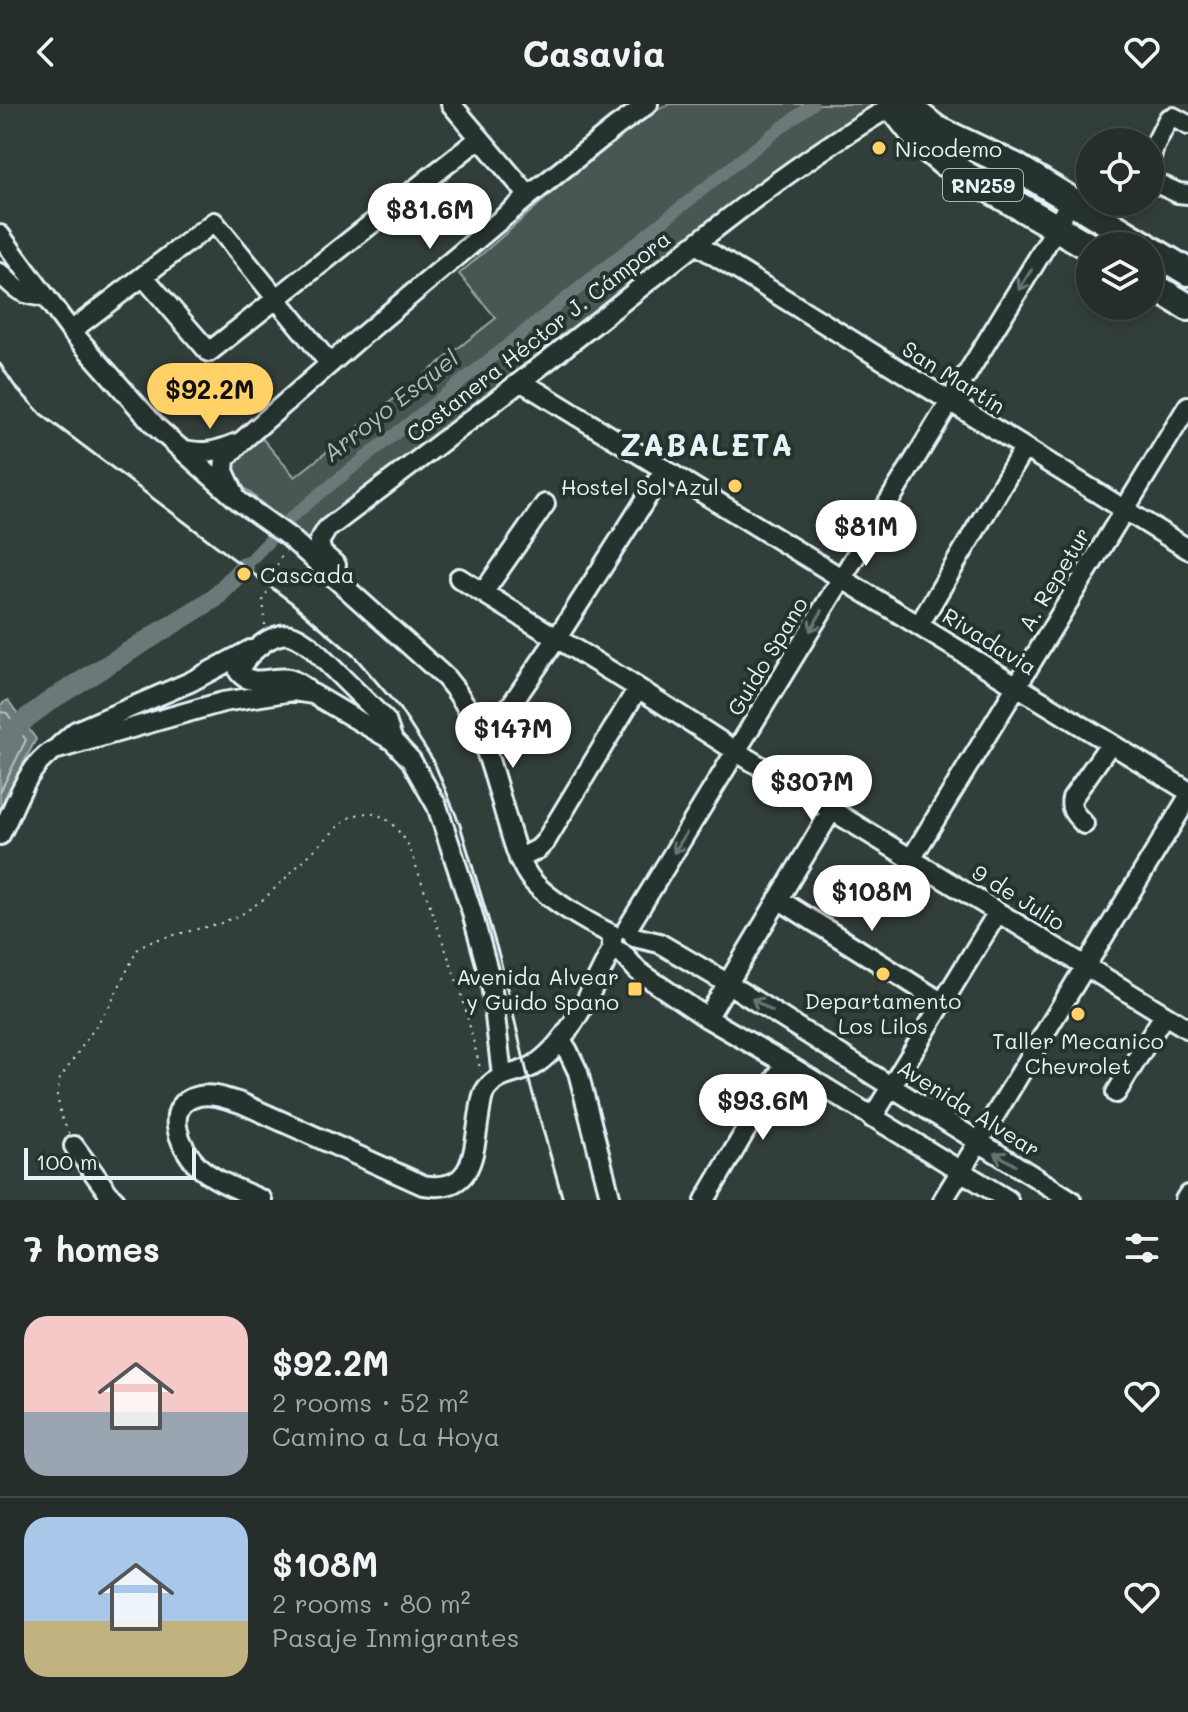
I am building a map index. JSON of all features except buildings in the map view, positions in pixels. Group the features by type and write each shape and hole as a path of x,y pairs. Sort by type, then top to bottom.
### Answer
{"highway":[{"name":"RN259","path":"909,108 936,129 1076,196"},
{"name":"RN259","path":"909,108 922,144 943,162 1076,239"},
{"name":"RN259","path":"1106,216 1127,232"},
{"name":"RN259","path":"1164,257 1188,272"},
{"path":"1164,292 1188,307"}],"street":[{"path":"451,104 529,196"},
{"path":"246,507 224,471 225,459 243,440 529,196 648,104"},
{"name":"Costanera Héctor J. Cámpora","path":"392,630 394,621 391,615 322,553 319,542 327,529 522,382 761,193 869,120 909,108"},
{"path":"1164,128 1168,119 1173,117 1188,125"},
{"path":"143,276 209,352 480,138"},
{"path":"1164,185 1178,193 1188,194"},
{"name":"Guido Spano","path":"502,1076 532,1067 562,1042 1057,227 1076,204"},
{"path":"71,331 214,222 330,364"},
{"name":"Avenida Alvear","path":"0,235 71,331 178,448 246,507 292,540 459,692 483,742 519,859 528,876 548,895 619,945 638,971 707,1018 1008,1200"},
{"name":"San Martín","path":"696,244 1188,549"},
{"path":"0,273 18,290 31,296 44,296"},
{"name":"Rivadavia","path":"522,382 1188,791"},
{"name":"A. Repetur","path":"911,859 1188,406"},
{"path":"178,448 207,453 243,440"},
{"path":"919,625 1024,448"},
{"path":"483,742 557,638 665,469"},
{"path":"483,593 545,504"},
{"name":"9 de Julio","path":"459,578 1188,1029"},
{"path":"0,835 31,772 42,758 76,731 190,682 283,634 298,637 310,646 386,721 393,741"},
{"path":"262,1200 218,1180 197,1165 176,1131 180,1106 199,1096 214,1095 241,1103 423,1185 439,1187 453,1183 467,1171 473,1155 481,1101 486,1089 502,1076 491,982 437,806 411,760 393,741 298,682 288,679 251,681 244,678 239,672 241,663 267,641"},
{"path":"519,859 545,842 638,688"},
{"path":"54,750 223,702 293,691 313,694"},
{"path":"1084,824 1072,811 1072,798 1110,744"},
{"path":"943,1200 1188,798"},
{"path":"707,1018 832,810"},
{"path":"778,899 943,1003"},
{"path":"872,1118 998,912"},
{"name":"Avenida Alvear","path":"619,945 659,943 1071,1200"},
{"path":"1116,1093 1164,1015"},
{"path":"562,1042 578,1072 611,1200"},
{"path":"705,1200 785,1063"},
{"path":"74,1146 115,1200"},
{"path":"1185,1200 1188,1195"}],"path":[{"path":"267,641 263,597 278,576 279,559 292,540"},
{"path":"74,1146 61,1116 57,1095 60,1079 110,1005 137,950 147,942 221,923 244,913 265,898 345,820 357,813 384,817 396,826 409,846 463,999 486,1089"}],"shaded area":[{"path":"670,104 879,104 855,117 708,227 315,549 241,485 233,473 233,460 261,437 295,477 496,318 459,274 630,125"},
{"path":"942,142 1058,201 1050,214 940,147"}],"water":[{"path":"8,700 36,739 0,808 0,705"}],"waterway":[{"name":"Arroyo Esquel","path":"244,567 317,496 813,104"},
{"name":"Arroyo Esquel","path":"0,743 51,700 215,598 244,567"}],"railway":[{"path":"0,364 14,385 41,414 292,603 355,657 399,708 433,760 460,825 500,959 528,1077 563,1200"}],"place":[{"name":"Nicodemo","path":"879,148"},
{"name":"Hostel Sol Azul","path":"735,486"},
{"name":"Cascada","path":"244,574"},
{"name":"Departamento Los Lilos","path":"883,974"},
{"name":"Avenida Alvear y Guido Spano","path":"635,989"},
{"name":"Taller Mecanico Chevrolet","path":"1078,1014"}],"district":[{"name":"ZABALETA","path":"707,444"}]}
